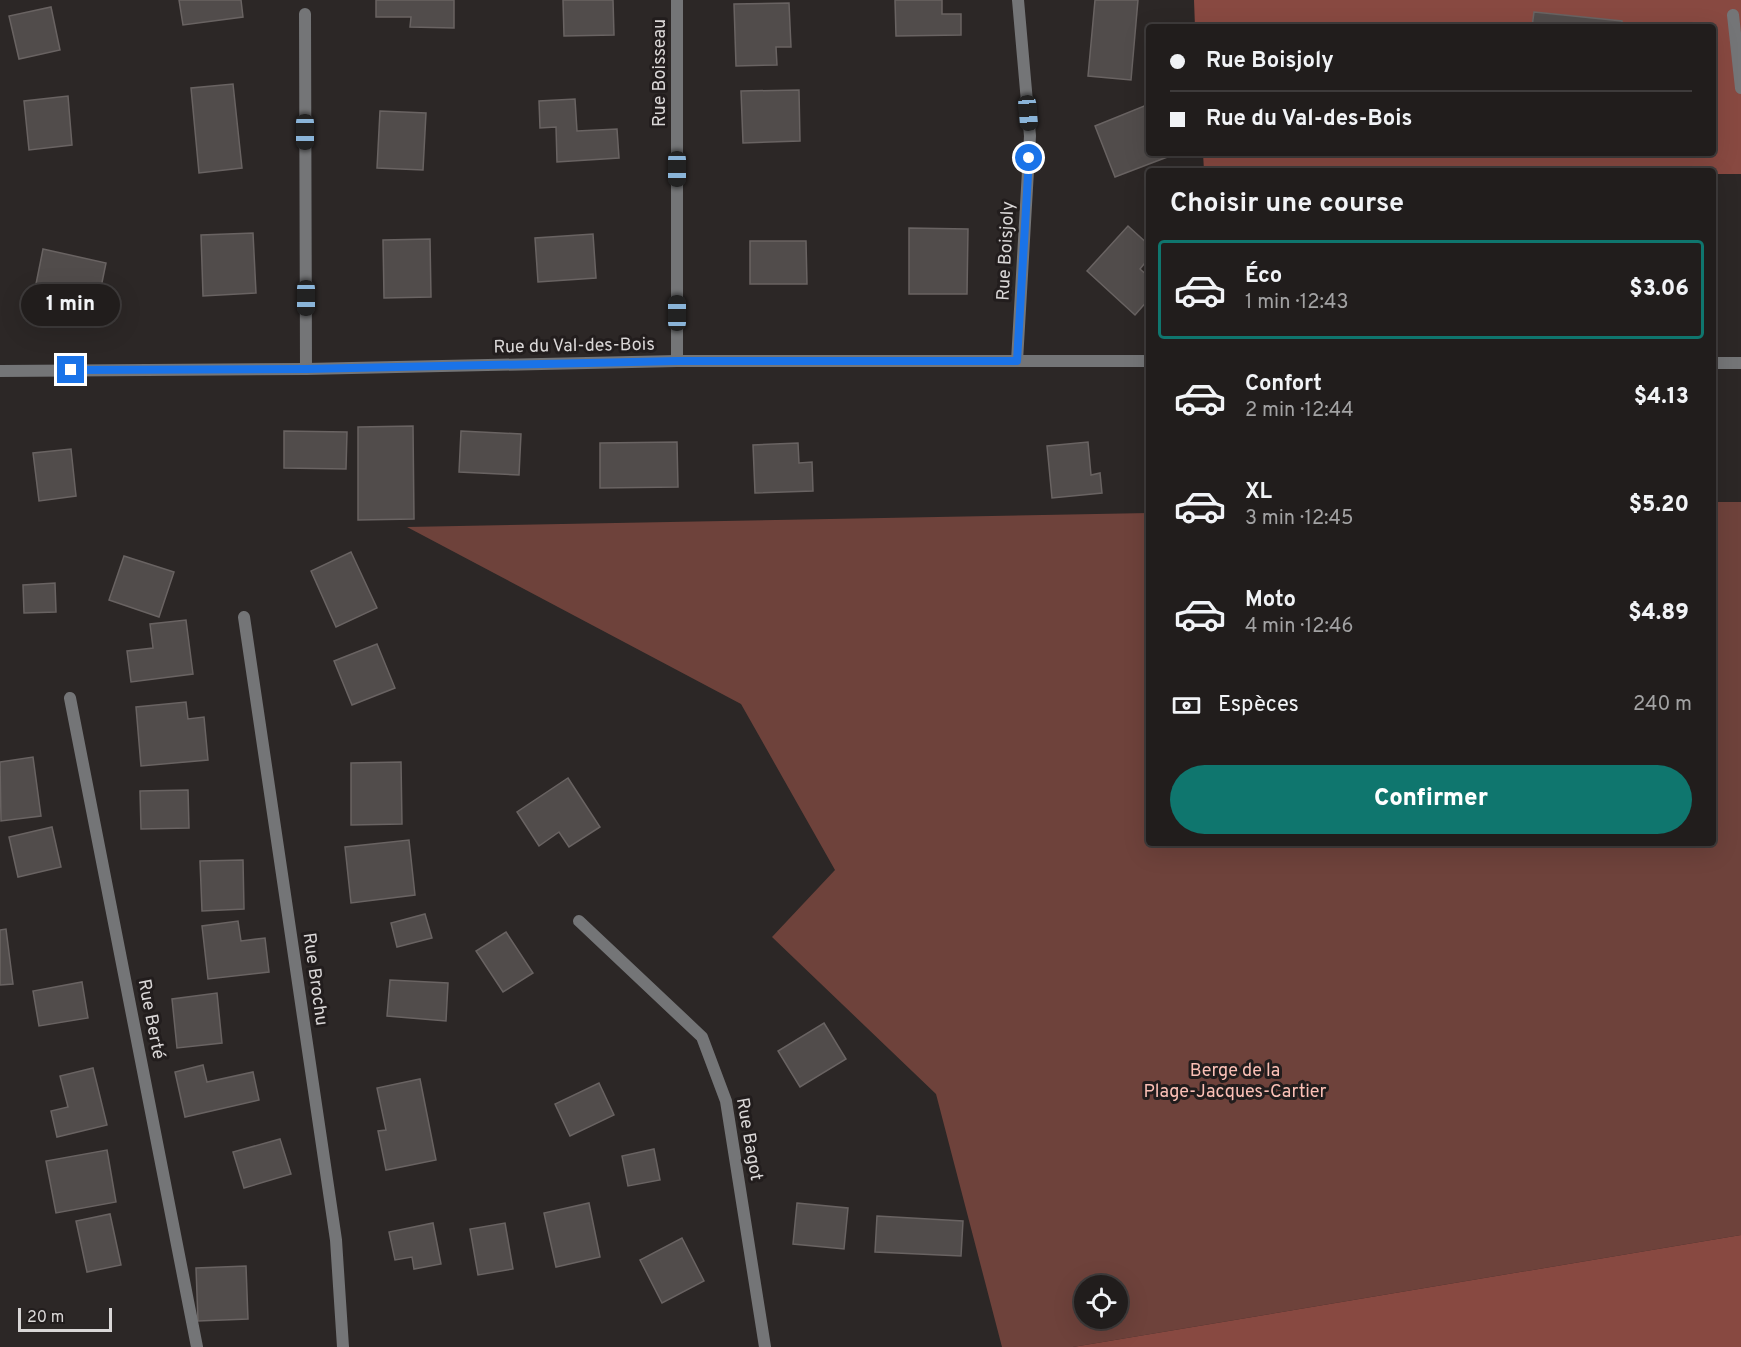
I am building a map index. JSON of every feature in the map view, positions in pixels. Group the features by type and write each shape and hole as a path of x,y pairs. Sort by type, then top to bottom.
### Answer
{"street":[{"name":"Rue Boisjoly","path":"1017,361 1030,136 1018,0"},
{"name":"Rue Boisseau","path":"677,1 677,361"},
{"path":"305,14 306,369"},
{"path":"1733,15 1741,88"},
{"name":"Rue du Val-des-Bois","path":"0,371 306,369 677,361 1146,362"},
{"path":"1716,363 1741,363"},
{"name":"Rue Brochu","path":"244,617 336,1240 343,1347"},
{"name":"Rue Berté","path":"70,698 197,1347"},
{"name":"Rue Bagot","path":"579,921 702,1037 726,1101 765,1347"}],"green space":[{"name":"Berge de la Plage-Jacques-Cartier","path":"1716,502 1741,502 1741,1235 1073,1347 1002,1347 936,1094 772,937 835,870 741,704 407,527 1146,513 1146,846 1716,846"}],"shaded area":[{"path":"1194,0 1741,0 1741,174 1716,174 1716,168 1204,168 1203,156 1716,156 1716,24 1195,24"},
{"path":"1741,1235 1741,1347 1073,1347"}],"building":[{"path":"179,0 241,0 243,17 183,25"},
{"path":"376,0 454,0 454,28 410,27 411,17 376,17"},
{"path":"563,0 613,0 614,35 564,36"},
{"path":"895,0 942,0 942,14 961,14 961,35 896,36"},
{"path":"1095,0 1138,0 1131,80 1088,76"},
{"path":"789,3 791,47 776,47 777,65 736,66 734,4"},
{"path":"51,7 60,50 19,59 9,16"},
{"path":"1534,12 1622,21 1622,24 1532,24"},
{"path":"233,84 242,168 199,173 191,88"},
{"path":"799,90 800,141 743,143 741,91"},
{"path":"68,96 72,145 29,150 24,101"},
{"path":"575,99 577,131 617,129 619,158 557,162 556,127 540,128 539,101"},
{"path":"1146,105 1146,156 1170,156 1115,177 1095,126"},
{"path":"380,111 426,113 423,170 377,168"},
{"path":"1128,226 1146,242 1146,262 1140,269 1146,274 1146,302 1135,315 1087,271"},
{"path":"909,228 968,229 967,294 909,294"},
{"path":"253,233 256,293 203,296 201,235"},
{"path":"593,234 596,278 538,282 535,238"},
{"path":"430,239 431,297 384,298 383,240"},
{"path":"750,241 806,241 807,284 750,284"},
{"path":"43,249 106,263 98,302 35,289"},
{"path":"413,426 414,519 358,520 358,427"},
{"path":"284,431 347,432 346,469 284,468"},
{"path":"461,431 521,434 519,475 459,472"},
{"path":"677,442 678,487 600,488 600,443"},
{"path":"1088,442 1091,475 1100,473 1102,493 1052,498 1047,446"},
{"path":"798,443 799,463 812,462 813,491 755,493 753,445"},
{"path":"71,449 76,496 39,501 33,453"},
{"path":"351,552 377,608 336,627 311,571"},
{"path":"124,556 174,572 159,617 109,600"},
{"path":"55,583 56,612 24,613 23,585"},
{"path":"186,620 193,674 131,682 127,651 153,648 150,624"},
{"path":"377,644 395,688 352,705 334,661"},
{"path":"186,702 188,719 204,717 208,760 141,766 136,707"},
{"path":"33,757 41,816 1,821 0,762"},
{"path":"401,762 402,824 351,825 351,763"},
{"path":"568,778 600,827 569,847 559,832 539,846 517,812"},
{"path":"188,790 189,828 141,829 140,791"},
{"path":"52,827 61,867 18,877 9,837"},
{"path":"409,840 415,895 351,903 345,847"},
{"path":"243,860 244,909 202,911 200,861"},
{"path":"425,914 432,938 397,947 391,923"},
{"path":"238,921 241,941 265,938 269,972 208,979 202,926"},
{"path":"6,929 13,984 0,985 0,930"},
{"path":"506,932 533,973 503,992 476,951"},
{"path":"390,980 448,983 446,1021 387,1016"},
{"path":"82,982 88,1018 39,1026 33,991"},
{"path":"217,993 222,1043 177,1048 172,999"},
{"path":"824,1023 846,1059 800,1087 778,1051"},
{"path":"203,1065 207,1082 253,1072 259,1100 185,1117 175,1072"},
{"path":"93,1068 107,1125 57,1137 51,1111 68,1107 60,1076"},
{"path":"420,1079 436,1160 386,1170 378,1131 386,1130 377,1088"},
{"path":"599,1083 614,1115 570,1136 555,1104"},
{"path":"280,1139 291,1174 244,1188 233,1152"},
{"path":"654,1149 660,1180 628,1186 622,1156"},
{"path":"107,1150 116,1202 56,1213 46,1161"},
{"path":"589,1203 600,1257 556,1267 544,1213"},
{"path":"797,1203 848,1208 844,1249 793,1244"},
{"path":"110,1214 121,1265 87,1272 76,1221"},
{"path":"877,1216 963,1221 961,1256 875,1252"},
{"path":"433,1223 441,1264 414,1269 412,1257 395,1260 389,1232"},
{"path":"505,1223 513,1269 478,1275 470,1229"},
{"path":"682,1238 704,1281 662,1303 640,1260"},
{"path":"246,1266 248,1319 198,1321 196,1268"}],"route":[{"path":"71,370 306,369 677,361 1017,361 1029,158"}]}
